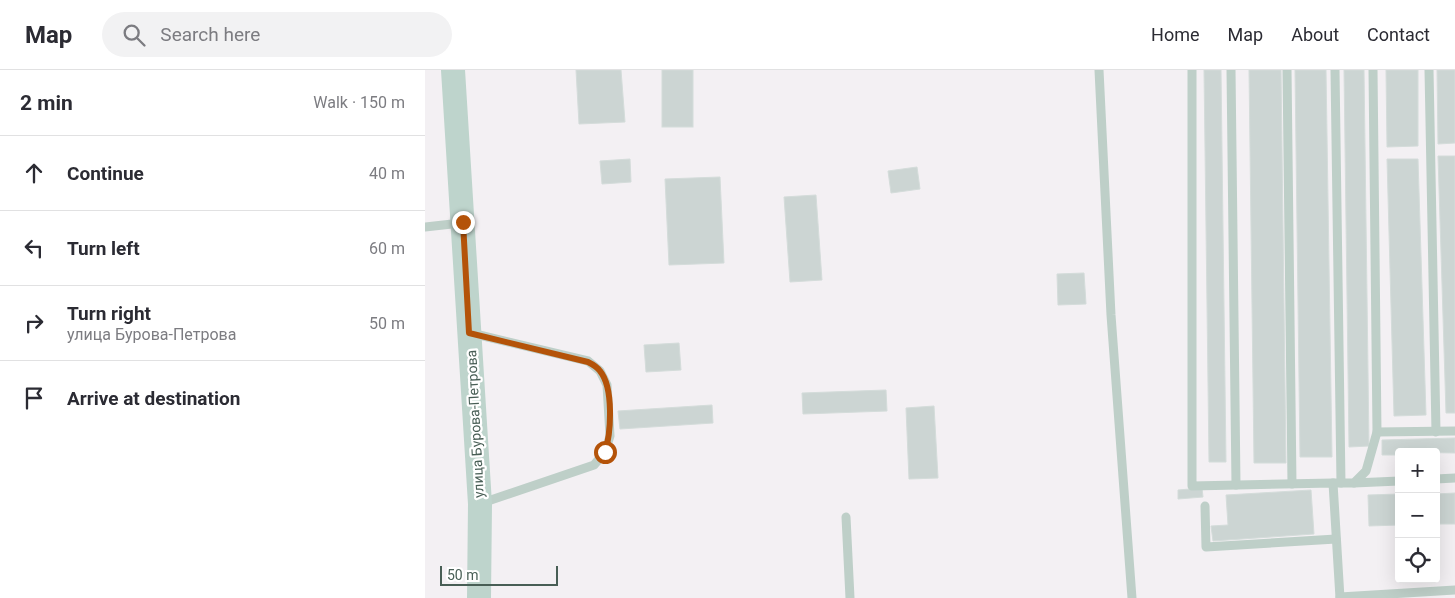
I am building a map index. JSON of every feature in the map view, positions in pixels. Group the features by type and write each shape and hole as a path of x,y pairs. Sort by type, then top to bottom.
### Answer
{"main road":[{"name":"улица Бурова-Петрова","path":"453,70 479,504 479,598"}],"lane":[{"path":"1099,70 1111,315 1132,598"},
{"path":"1192,70 1192,486 1395,481"},
{"path":"1231,70 1236,485"},
{"path":"1287,70 1292,484"},
{"path":"1335,70 1337,539 1340,598 1455,590"},
{"path":"1354,483 1366,471 1377,432 1373,70"},
{"path":"1429,70 1436,432"},
{"path":"425,227 463,222"},
{"path":"469,333 588,362 600,371 607,385 608,393 610,436 605,452 594,465 479,504"},
{"path":"1377,432 1455,431"},
{"path":"1440,479 1455,478"},
{"path":"1205,506 1206,547 1337,539"},
{"path":"846,517 850,598"}],"building":[{"path":"576,70 621,70 625,122 579,124"},
{"path":"662,70 693,70 693,127 662,127"},
{"path":"1204,70 1221,70 1226,462 1209,462"},
{"path":"1249,70 1281,70 1286,463 1254,463"},
{"path":"1295,70 1326,70 1332,457 1300,457"},
{"path":"1344,70 1364,70 1369,446 1349,447"},
{"path":"1386,70 1418,70 1418,146 1387,147"},
{"path":"1437,70 1455,70 1455,143 1438,144"},
{"path":"1438,156 1455,156 1455,413 1446,413"},
{"path":"630,159 631,182 602,184 600,161"},
{"path":"1387,159 1418,159 1426,415 1394,416"},
{"path":"917,167 920,189 891,193 888,171"},
{"path":"720,177 724,263 669,265 665,179"},
{"path":"816,195 822,280 790,282 784,197"},
{"path":"1084,273 1086,304 1058,305 1057,274"},
{"path":"679,343 681,370 646,372 644,345"},
{"path":"886,390 887,411 803,414 802,393"},
{"path":"712,405 713,423 620,429 618,411"},
{"path":"934,406 938,478 909,479 906,408"},
{"path":"1455,438 1455,453 1440,453 1440,448 1395,448 1395,455 1382,455 1382,440"},
{"path":"1202,488 1203,497 1178,499 1178,490"},
{"path":"1311,490 1314,534 1213,541 1211,526 1228,525 1226,495"},
{"path":"1455,493 1455,524 1440,524 1440,494"},
{"path":"1395,494 1395,525 1369,526 1368,495"}],"route":[{"path":"463,222 469,333 588,362 600,371 607,385 610,436 605,452"}]}
